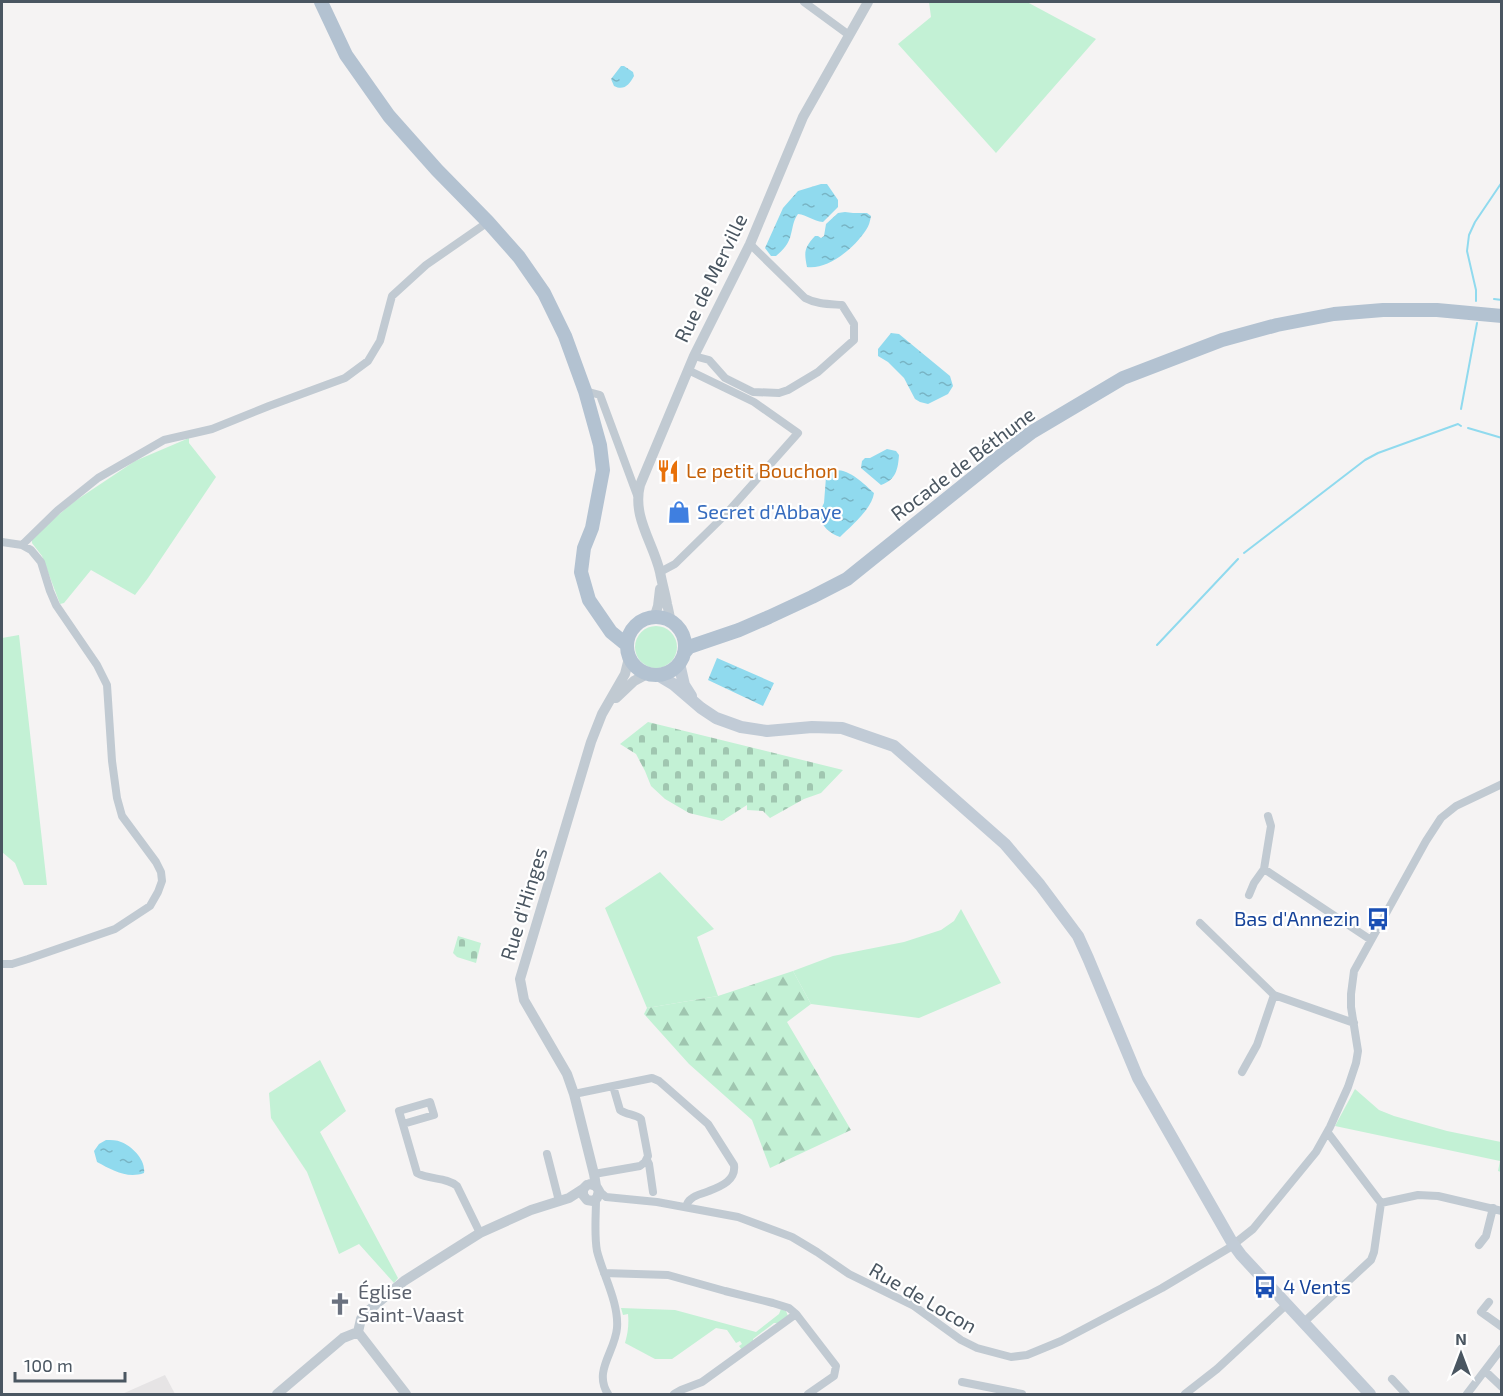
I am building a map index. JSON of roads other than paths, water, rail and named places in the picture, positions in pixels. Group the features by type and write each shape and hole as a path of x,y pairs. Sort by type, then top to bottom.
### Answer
{"main road":[{"path":"321,2 346,55 389,116 519,257 544,293 565,336 585,391 600,445 603,470 592,528 584,548 581,572 589,600 639,670 673,684 716,718 741,727 767,731 812,727 842,728 894,746 1005,844 1041,885 1078,936 1138,1078 1233,1244 1370,1395"},
{"name":"Rocade de Béthune","path":"681,658 689,647 739,630 846,579 1032,432 1123,378 1222,340 1277,325 1334,314 1383,310 1437,310 1502,316"},
{"path":"603,619 620,627 634,628"},
{"path":"628,652 629,636 634,628 646,619 663,619 676,627 684,645 681,658 684,685 701,708"},
{"name":"Rocade de Béthune","path":"676,627 696,634 739,630"},
{"path":"652,674 666,673 674,669 681,658"}],"street":[{"path":"804,2 849,35"},
{"name":"Rue de Merville","path":"676,627 669,618 660,576 638,510 637,495 642,478 694,356 750,244 803,117 868,2"},
{"path":"22,545 58,510 98,478 164,440 212,429 345,378 368,361 380,341 392,296 426,265 488,222"},
{"path":"694,356 709,360 725,378 753,392 779,393 818,372 854,340 854,324 842,304 821,304 805,298 750,244"},
{"path":"660,576 726,514 798,433 754,402 688,370"},
{"path":"585,391 600,395 637,495"},
{"path":"2,542 22,545 31,550 41,562 56,605 97,665 107,685 112,761 122,816 156,862 162,881 150,906 115,929 12,964 2,964"},
{"name":"Rue de Merville","path":"654,618 658,606 660,576"},
{"name":"Rue d'Hinges","path":"594,1171 567,1074 524,1000 520,979 591,742 602,714 625,674 628,652"},
{"name":"Rue d'Hinges","path":"602,714 620,692 634,681 652,674"},
{"name":"Rue de Locon","path":"592,1193 606,1200 657,1202 738,1217 792,1238 849,1274 914,1306 961,1340 977,1348 1011,1357 1027,1355 1061,1341 1162,1288 1233,1244 1252,1229 1316,1152 1329,1130 1356,1063 1358,1051 1351,994 1354,971 1441,818 1456,806 1502,784"},
{"path":"1249,895 1264,869 1270,826 1268,816"},
{"path":"1264,869 1371,940"},
{"path":"1200,923 1274,995 1354,1023"},
{"path":"1242,1072 1257,1045 1274,995"},
{"path":"574,1094 652,1078 659,1081 708,1124 734,1165 735,1171 731,1179 689,1200 686,1207"},
{"path":"613,1086 620,1110 641,1119 653,1192"},
{"path":"403,1124 417,1173 453,1182 480,1233"},
{"path":"1303,1323 1371,1260 1381,1203 1329,1130"},
{"path":"547,1154 564,1199"},
{"path":"608,1395 602,1381 604,1367 614,1342 617,1326 616,1310 597,1248 596,1212 592,1193 594,1171 640,1166 647,1160"},
{"path":"358,1332 361,1319 368,1311 404,1281 480,1233 531,1210 592,1193"},
{"path":"1381,1203 1418,1195 1438,1196 1497,1209 1486,1236 1479,1245"},
{"path":"604,1273 668,1275 789,1308 836,1366 834,1376 808,1395"},
{"path":"1489,1302 1481,1312 1502,1328"},
{"path":"1185,1395 1218,1369 1287,1304"},
{"path":"674,1395 702,1382 796,1314"},
{"path":"277,1395 343,1338 358,1332"},
{"path":"358,1332 406,1395"},
{"path":"1467,1395 1502,1348"},
{"path":"1485,1371 1502,1387"},
{"path":"1392,1379 1406,1395"},
{"path":"962,1382 1022,1395"}],"water":[{"path":"621,66 633,72 634,76 628,84 621,88 614,86 611,79"},
{"path":"827,184 838,200 838,207 823,222 798,214 787,244 776,256 771,256 765,248 783,208 798,191"},
{"path":"838,213 867,213 871,216 866,230 841,256 824,265 807,267 805,254 809,244 815,236 821,238 824,236 826,224"},
{"path":"891,333 899,334 950,376 953,386 948,394 928,404 915,399 904,378 888,362 878,356 878,349"},
{"path":"887,449 896,451 899,455 898,465 893,477 881,485 861,468 862,461"},
{"path":"834,470 851,474 874,493 865,511 840,537 826,529 818,515 824,503 826,477"},
{"path":"717,658 774,683 763,706 708,680"},
{"path":"106,1140 119,1141 134,1150 143,1163 144,1173 126,1174 114,1171 97,1162 94,1151"}],"waterway":[{"path":"1476,301 1476,290 1467,251 1469,235 1502,182"},
{"path":"1494,299 1502,300"},
{"path":"1461,409 1477,323"},
{"path":"1244,553 1365,460 1378,453 1458,424 1461,426"},
{"path":"1468,428 1502,438"},
{"path":"1157,645 1238,559"}],"place":[{"name":"Le petit Bouchon","path":"668,471"},
{"name":"Secret d'Abbaye","path":"679,512"},
{"name":"Bas d'Annezin","path":"1378,919"},
{"name":"4 Vents","path":"1265,1287"},
{"name":"Église Saint-Vaast","path":"340,1304"}]}
